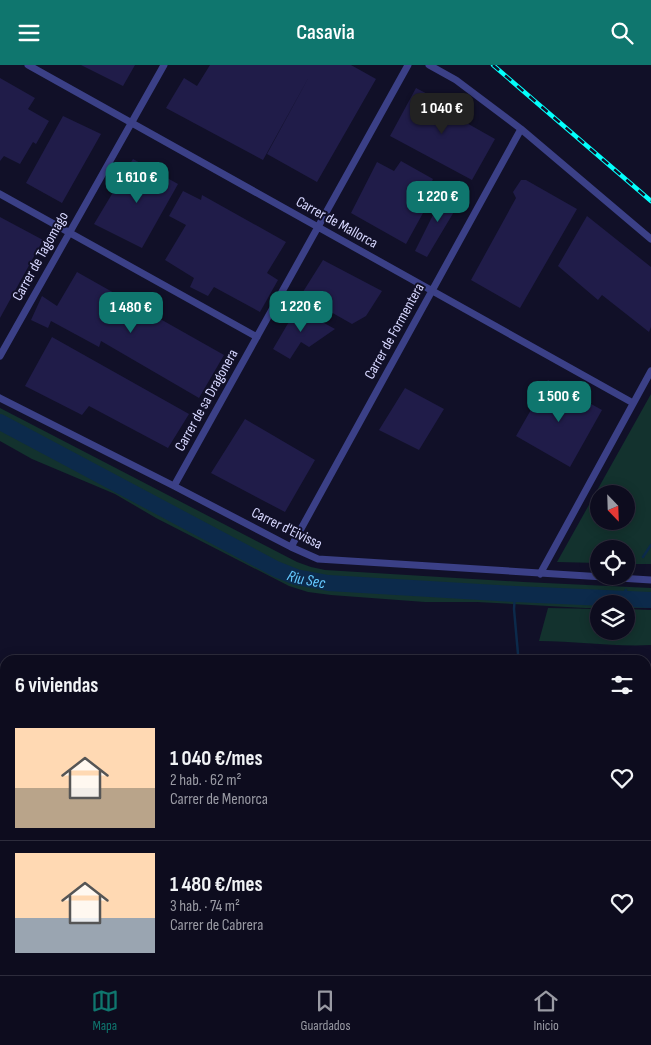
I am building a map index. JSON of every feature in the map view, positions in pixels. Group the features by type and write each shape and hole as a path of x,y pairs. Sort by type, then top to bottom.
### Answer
{"street":[{"name":"Carrer de Mallorca","path":"28,65 633,403"},
{"name":"Carrer de Tagomago","path":"0,356 164,65"},
{"name":"Carrer de sa Dragonera","path":"174,486 408,65"},
{"path":"429,65 456,81 521,129 651,239"},
{"name":"Carrer de Formentera","path":"291,547 521,129"},
{"path":"0,194 257,337"},
{"path":"540,574 651,371"},
{"name":"Carrer d'Eivissa","path":"0,397 291,547 318,559 651,580"},
{"path":"644,975 651,975"}],"green space":[{"path":"651,394 651,564 635,564 635,540 590,540 590,563 557,562 590,503 590,530 635,530 635,485 600,485"},
{"path":"0,408 297,562 311,567 325,570 651,588 651,608 635,608 635,595 590,595 590,608 585,608 477,602 425,602 308,592 289,586 156,518 115,494 32,459 0,441"},
{"path":"548,608 590,609 590,640 635,640 635,609 651,610 651,645 539,641"}],"building":[{"path":"81,65 135,65 123,86"},
{"path":"210,65 351,65 376,79 317,182 267,154 310,75 263,160 166,108 184,78 197,86"},
{"path":"0,78 35,98 28,109 49,121 36,144 33,142 20,164 4,156 0,161"},
{"path":"416,88 460,111 456,117 495,139 472,180 390,136"},
{"path":"63,116 101,134 62,203 26,183"},
{"path":"133,159 178,184 142,248 94,224"},
{"path":"401,161 433,179 428,190 434,193 406,244 351,213 377,162 394,171"},
{"path":"521,180 526,180 577,209 520,308 471,280 516,198 513,192"},
{"path":"183,191 201,200 202,195 286,242 267,273 278,280 260,312 214,287 208,296 190,287 194,278 165,260 186,225 169,216"},
{"path":"445,191 461,200 427,257 415,251"},
{"path":"587,216 651,267 651,327 649,332 602,295 598,300 558,266"},
{"path":"0,217 43,240 0,318"},
{"path":"323,260 382,291 366,316 352,324 301,295"},
{"path":"77,272 224,355 199,398 101,341 99,347 51,321 48,328 31,320 42,296 57,306"},
{"path":"297,308 335,329 309,347 301,342 290,359 273,349"},
{"path":"52,337 189,414 168,448 89,406 82,415 25,386"},
{"path":"548,380 602,410 570,467 516,436"},
{"path":"405,388 444,409 419,450 379,430"},
{"path":"245,419 315,460 285,512 211,473"}],"waterway":[{"name":"Riu Sec","path":"0,422 276,569 296,577 328,583 651,600"},
{"path":"643,557 651,545"},
{"path":"623,595 626,590"},
{"path":"515,594 514,609 518,655"}],"railway":[{"path":"493,65 651,201"}]}
